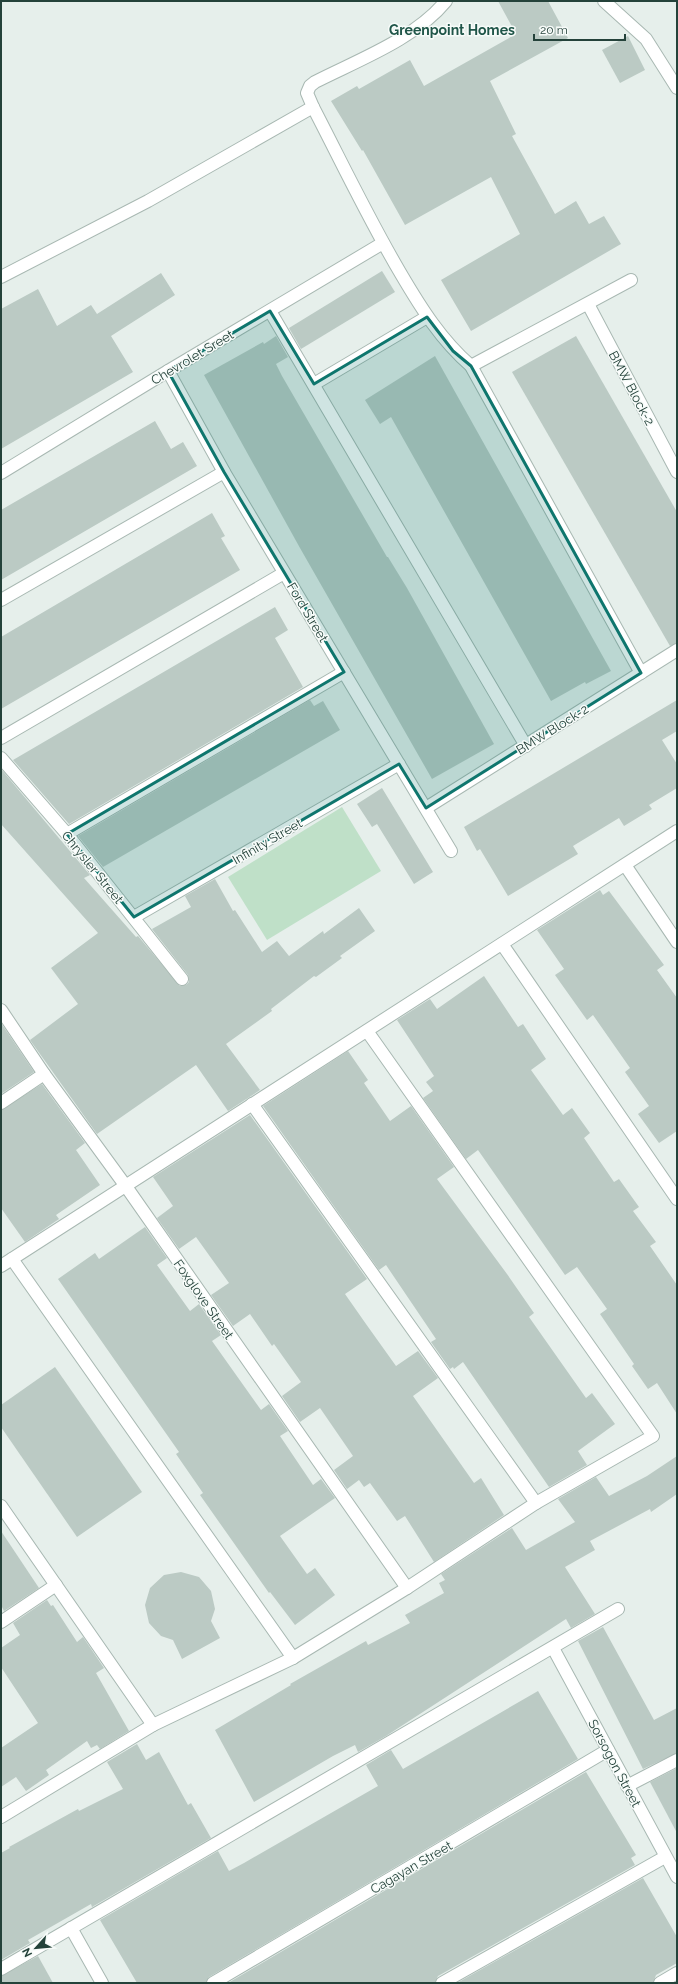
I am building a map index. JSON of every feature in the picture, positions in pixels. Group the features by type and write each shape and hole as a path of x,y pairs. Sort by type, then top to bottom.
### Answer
{"street":[{"path":"446,1 425,22 409,34 315,82 310,86 307,93 383,243 427,317 453,351 471,366 641,672"},
{"path":"604,1 646,38 677,88"},
{"path":"1,277 148,201 313,107"},
{"name":"Chevrolet Sreet","path":"1,473 168,371 383,243"},
{"path":"471,366 631,280"},
{"name":"BMW Block-2","path":"588,304 676,470"},
{"path":"270,311 526,746"},
{"path":"314,384 427,317"},
{"name":"Ford Street","path":"168,371 224,472 451,851"},
{"path":"1,600 224,472"},
{"path":"1,738 284,573"},
{"name":"BMW Block-2","path":"426,808 677,650"},
{"path":"67,834 344,672"},
{"name":"Chrysler Street","path":"1,758 67,834 182,979"},
{"name":"Infinity Street","path":"134,917 399,764"},
{"path":"1,1266 677,831"},
{"path":"625,865 677,942"},
{"path":"502,944 677,1199"},
{"name":"Foxglove Street","path":"1,1010 44,1074 125,1185 407,1588"},
{"path":"1,1817 153,1725 293,1658 407,1588 536,1504 653,1436 367,1031"},
{"path":"1,1103 44,1074"},
{"path":"252,1104 536,1504"},
{"path":"12,1259 293,1658"},
{"path":"1,1506 153,1725"},
{"path":"1,1622 56,1585"},
{"path":"1,1969 618,1609"},
{"name":"Sorsogon Street","path":"553,1648 677,1877"},
{"name":"Cagayan Street","path":"212,1983 608,1750"},
{"path":"627,1786 677,1760"},
{"path":"442,1983 665,1857"},
{"path":"71,1928 102,1983"},
{"path":"660,1983 677,1973"}],"highlighted area":[{"path":"270,311 314,384 427,317 453,351 471,366 641,673 426,808 399,764 134,917 67,834 344,672 224,472 168,371"}],"green space":[{"path":"342,807 381,871 267,940 228,877"}],"building":[{"path":"498,1 548,1 568,38 490,81 516,134 512,136 555,214 576,201 589,224 604,216 621,244 471,331 441,280 520,234 491,177 405,225 363,150 362,151 331,101 357,86 359,89 410,60 424,86 516,34"},
{"path":"628,36 645,70 620,83 602,50"},
{"path":"382,271 395,292 301,349 289,328"},
{"path":"161,273 175,295 111,336 133,372 1,449 1,309 38,289 57,326 91,305 97,314"},
{"path":"276,336 288,357 276,364 282,376 387,557 407,588 494,744 432,779 300,548 204,375 263,342 264,344"},
{"path":"576,336 677,512 677,643 670,646 512,372"},
{"path":"435,356 611,671 586,684 585,682 551,701 391,417 380,424 365,400"},
{"path":"155,421 171,449 183,442 197,466 1,580 1,510"},
{"path":"212,513 225,536 221,538 240,570 1,709 1,637"},
{"path":"275,607 288,630 275,638 303,687 69,824 13,760"},
{"path":"310,700 314,706 323,701 340,730 103,867 78,836"},
{"path":"677,700 677,731 662,740 677,764 677,788 649,805 652,809 624,826 619,818 573,846 578,854 508,896 480,849 477,851 464,827"},
{"path":"1,769 90,875 84,878 136,937 138,936 180,986 186,985 189,982 188,975 152,929 191,907 185,896 215,879 233,911 235,910 262,952 277,941 289,956 323,931 324,934 359,908 375,931 340,956 342,958 316,977 314,976 271,1009 272,1011 226,1044 260,1090 228,1111 196,1065 97,1134 30,1040 78,1004 51,968 98,933 1,824"},
{"path":"382,788 433,872 414,884 377,824 372,827 357,804"},
{"path":"600,890 603,895 609,891 664,965 657,970 677,998 677,1131 659,1143 638,1114 649,1106 625,1072 630,1068 593,1015 587,1020 555,975 564,969 537,930"},
{"path":"484,976 518,1027 523,1024 546,1059 531,1070 563,1115 572,1108 590,1133 584,1138 614,1182 619,1179 639,1207 633,1211 656,1242 650,1246 677,1285 677,1414 657,1383 648,1389 632,1366 634,1364 600,1314 607,1309 577,1267 565,1275 478,1150 466,1159 423,1098 433,1091 426,1082 434,1076 397,1020 430,999 437,1009"},
{"path":"1,1023 34,1072 1,1094"},
{"path":"348,1051 368,1080 364,1083 390,1121 411,1106 454,1167 437,1179 534,1313 529,1317 586,1398 592,1393 615,1424 578,1451 587,1465 549,1487 463,1362 454,1369 453,1367 450,1369 431,1342 436,1339 386,1265 379,1270 263,1106"},
{"path":"42,1084 85,1143 76,1150 100,1185 56,1215 59,1219 25,1242 1,1208 1,1110"},
{"path":"250,1115 367,1279 345,1294 396,1366 418,1351 438,1378 413,1396 474,1483 481,1478 504,1515 434,1562 405,1516 397,1521 370,1483 364,1487 359,1480 347,1489 334,1470 353,1456 320,1408 300,1422 282,1396 301,1382 274,1344 272,1346 250,1314 233,1326 211,1295 229,1283 196,1237 179,1249 157,1218 173,1206 153,1177"},
{"path":"145,1227 167,1258 157,1265 190,1311 199,1304 221,1335 212,1341 261,1410 269,1404 288,1431 280,1436 313,1485 321,1479 335,1498 280,1536 307,1574 315,1568 335,1595 295,1625 270,1592 269,1593 200,1495 203,1493 176,1454 179,1452 58,1279 95,1253 99,1259"},
{"path":"55,1367 142,1492 77,1537 1,1427 1,1405"},
{"path":"677,1456 677,1494 651,1512 650,1509 590,1541 595,1550 565,1567 595,1614 571,1628 566,1619 386,1736 358,1752 355,1745 333,1756 254,1802 215,1730 291,1685 290,1684 366,1641 368,1645 410,1623 405,1615 444,1593 439,1583 445,1580 441,1574 512,1528 526,1550 575,1522 558,1499 596,1477 609,1496 647,1476"},
{"path":"1,1531 39,1588 4,1611 1,1605"},
{"path":"181,1572 199,1577 211,1591 215,1609 211,1621 220,1638 182,1659 173,1640 161,1636 149,1623 145,1605 150,1588 164,1575"},
{"path":"47,1600 51,1606 53,1605 77,1642 83,1637 104,1668 96,1673 129,1731 100,1749 97,1745 91,1748 87,1741 46,1770 49,1775 26,1791 16,1777 1,1787 1,1748 38,1723 1,1667 1,1648 20,1635 13,1623"},
{"path":"603,1627 654,1720 677,1708 677,1753 643,1769 578,1641"},
{"path":"538,1691 578,1759 209,1977 206,1983 137,1983 100,1920 218,1851 229,1871 378,1786 366,1765 391,1750 403,1769"},
{"path":"137,1744 146,1760 159,1752 188,1805 191,1803 211,1838 92,1907 91,1904 28,1940 30,1943 1,1960 1,1853 10,1848 9,1847 78,1809 79,1811 123,1789 107,1762"},
{"path":"677,1768 677,1833 650,1782"},
{"path":"586,1772 636,1855 631,1858 635,1865 438,1976 435,1983 228,1983"},
{"path":"643,1878 677,1937 677,1963 656,1975 653,1983 457,1983"},
{"path":"38,1956 53,1983 1,1983 1,1976"}],"district":[{"name":"Greenpoint Homes","path":"452,30"}]}
